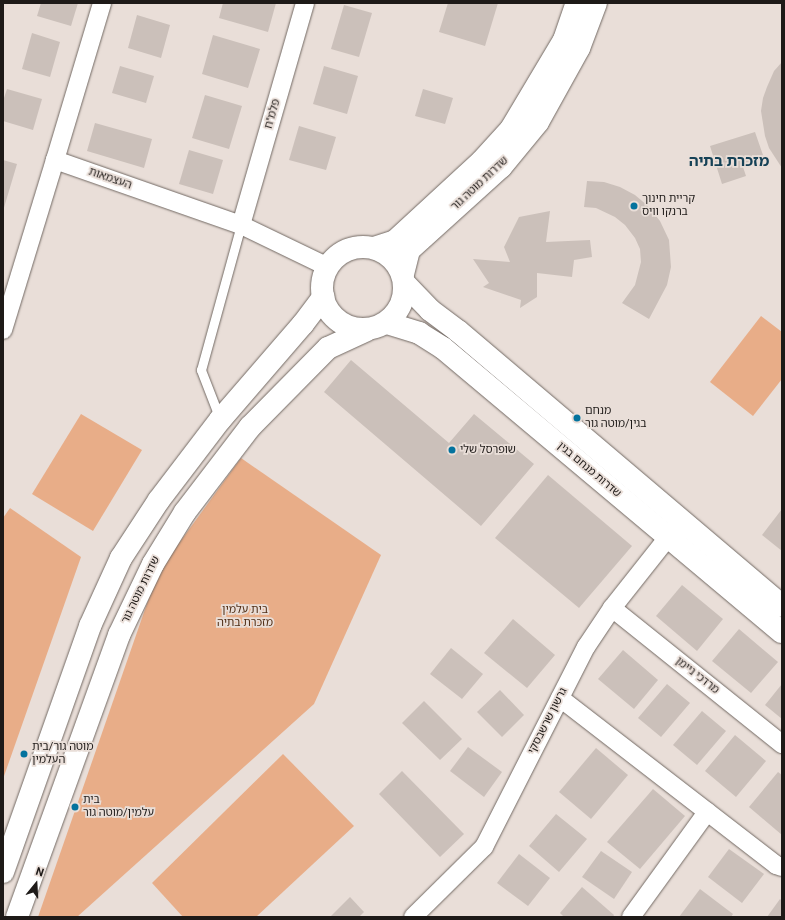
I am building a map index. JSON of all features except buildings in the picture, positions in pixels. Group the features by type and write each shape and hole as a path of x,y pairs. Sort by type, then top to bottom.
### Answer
{"street":[{"path":"3,330 102,3"},
{"name":"פלמ\"ח","path":"241,225 305,3"},
{"name":"שדרות מוטה גור","path":"374,248 396,241 482,161 511,129 564,40 577,3"},
{"name":"שדרות מוטה גור","path":"404,279 409,250 500,167 538,122 578,48 596,3"},
{"name":"העצמאות","path":"55,160 241,225 328,266"},
{"path":"365,247 374,248 389,256 397,264 404,279 401,306 377,326 352,328 338,322 331,315 323,297 322,286 328,266 333,260 348,250 365,247"},
{"name":"שדרות מנחם בגין","path":"404,279 430,310 464,336 675,529 782,632"},
{"path":"3,872 90,626 122,558 159,500 220,420 303,324 323,297"},
{"name":"שדרות מוטה גור","path":"17,917 119,635 157,557 185,512 250,427 328,348 377,326"},
{"name":"שדרות מנחם בגין","path":"377,326 419,332 443,348 675,529 782,606"},
{"name":"גרשון שרשבסקי","path":"413,917 484,847 586,647 612,608 675,529"},
{"name":"מרדכי ניימן","path":"612,608 782,744"},
{"path":"560,698 776,865 782,867"},
{"path":"631,917 707,812"}],"lane":[{"path":"220,420 201,370 241,225"}],"green space":[{"path":"761,316 782,332 782,379 753,416 710,382"},
{"path":"81,414 142,450 93,531 32,494"},
{"name":"בית עלמין מזכרת בתיה","path":"241,458 381,555 314,704 77,917 38,917 158,572"},
{"path":"10,508 81,557 3,779 3,518"},
{"path":"283,754 354,826 256,917 183,917 152,883"}],"place":[{"name":"קריית חינוך ברנקו וויס","path":"634,206"},
{"name":"מנחם בגין/מוטה גור","path":"577,418"},
{"name":"שופרסל שלי","path":"452,450"},
{"name":"מוטה גור/בית העלמין","path":"24,754"},
{"name":"בית עלמין/מוטה גור","path":"75,807"}],"district":[{"name":"מזכרת בתיה","path":"729,162"}]}
